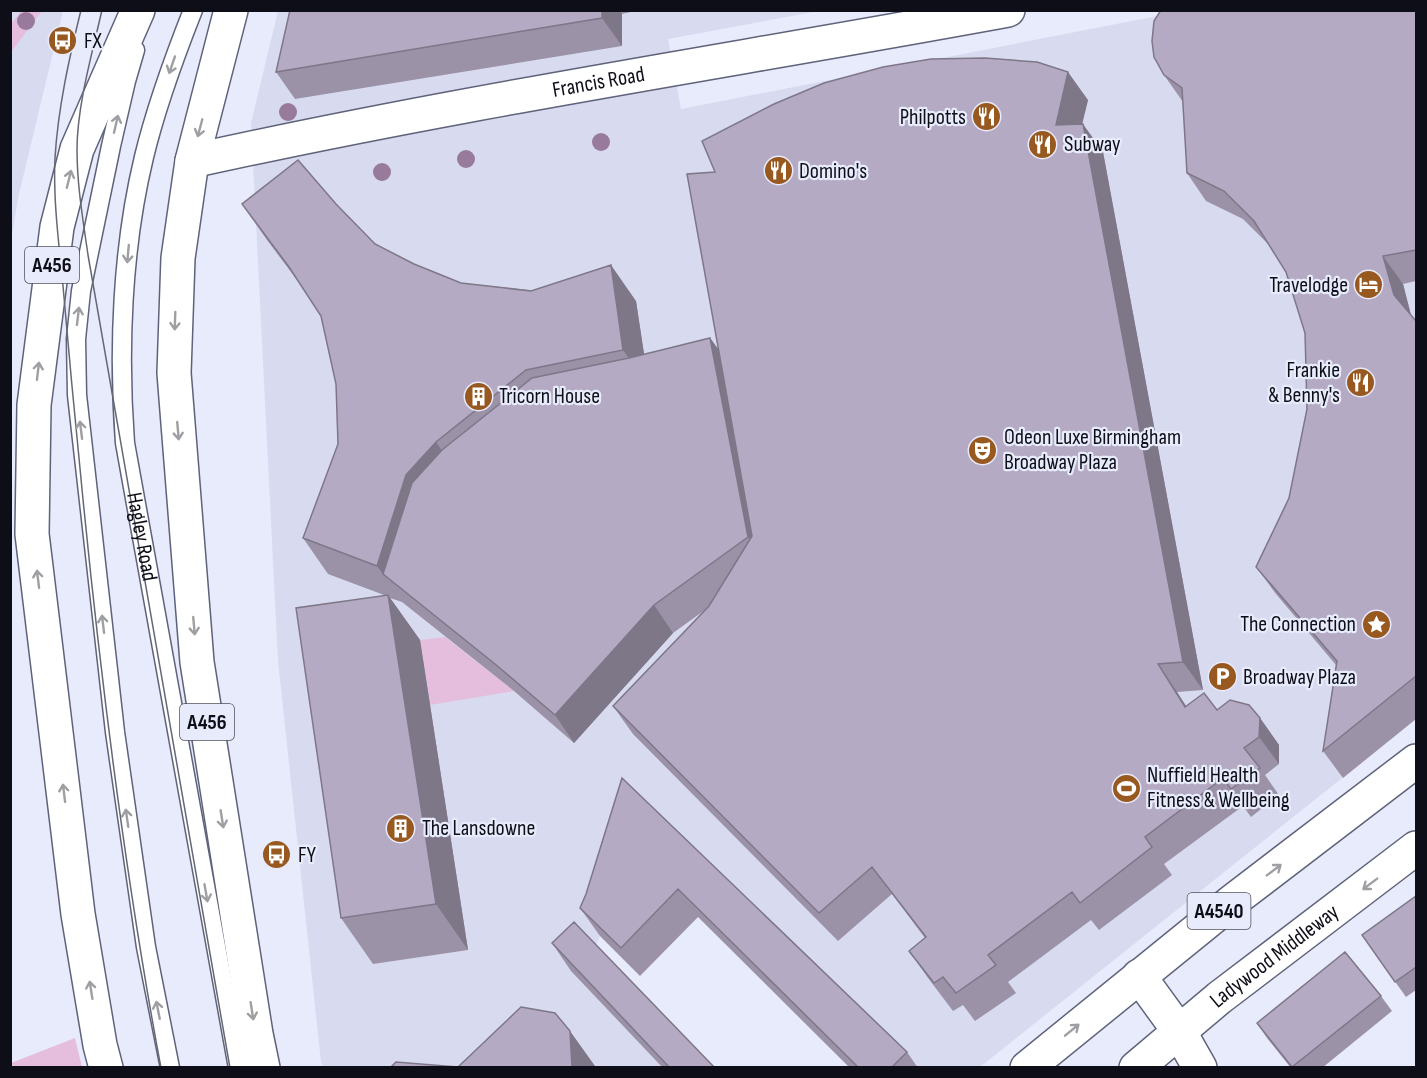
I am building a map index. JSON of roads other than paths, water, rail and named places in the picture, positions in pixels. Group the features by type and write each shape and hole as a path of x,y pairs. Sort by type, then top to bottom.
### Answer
{"main road":[{"name":"A456","path":"106,1068 78,914 32,534 34,405 57,227 77,149 138,10"},
{"name":"A456","path":"231,10 192,161 178,258 174,373 197,662 263,1068"},
{"name":"Francis Road","path":"192,161 257,146 616,78 1008,10"},
{"name":"A4540","path":"1027,1068 1234,900 1416,761"},
{"name":"Ladywood Middleway","path":"1136,1068 1179,1030 1416,848"},
{"path":"1139,976 1179,1030 1200,1068"}],"lane":[{"name":"Hagley Road","path":"147,10 126,81 81,291 76,339 77,395 115,732 146,947 170,1068"},
{"name":"Hagley Road","path":"193,10 156,110 136,193 128,249 122,346 122,400 124,443 238,1068"}],"tram line":[{"path":"81,10 56,139 57,222 79,464 106,707 125,852 161,1068"},
{"path":"102,10 86,80 78,133 78,176 81,202 88,255 230,1068"}],"place":[{"name":"FX","path":"63,41"},
{"name":"Philpotts","path":"987,117"},
{"name":"Subway","path":"1043,144"},
{"name":"Domino's","path":"778,171"},
{"name":"Travelodge","path":"1369,285"},
{"name":"Frankie & Benny's","path":"1361,383"},
{"name":"Tricorn House","path":"478,396"},
{"name":"Odeon Luxe Birmingham Broadway Plaza","path":"983,450"},
{"name":"The Connection","path":"1377,624"},
{"name":"Broadway Plaza","path":"1222,677"},
{"name":"Nuffield Health Fitness & Wellbeing","path":"1126,788"},
{"name":"The Lansdowne","path":"401,828"},
{"name":"FY","path":"277,855"}]}
